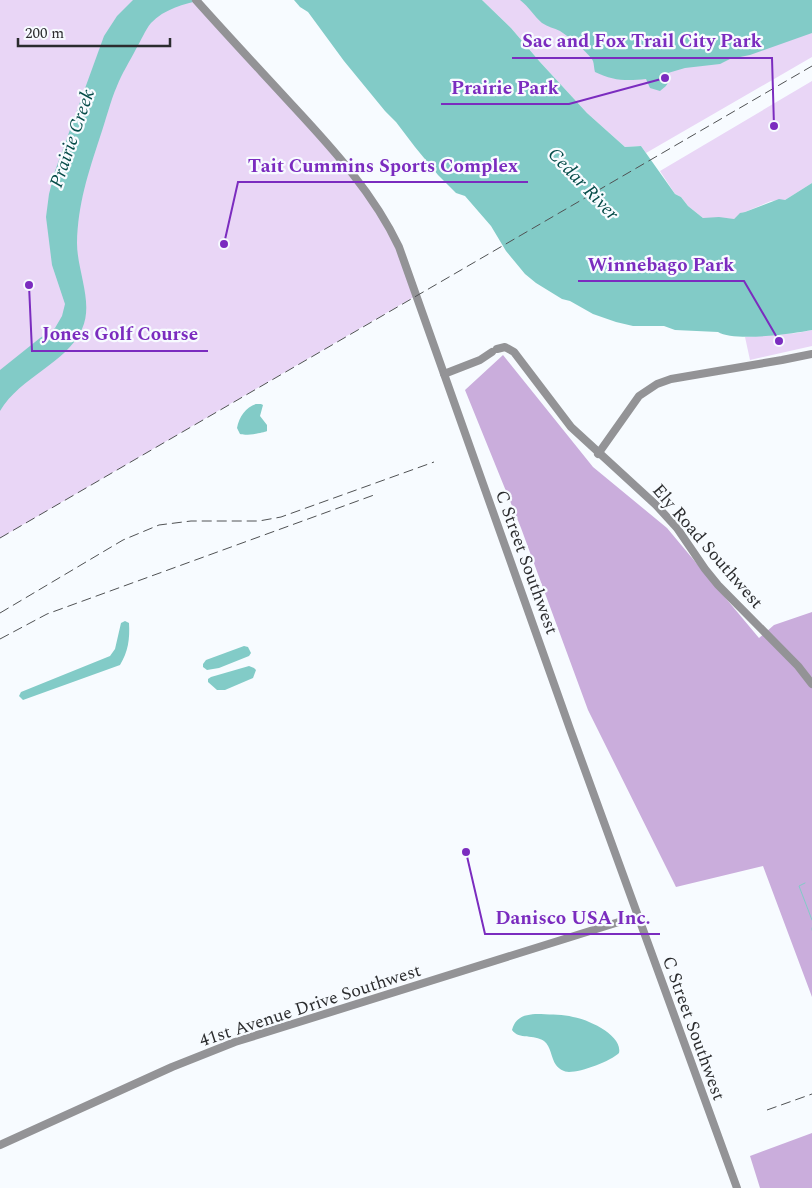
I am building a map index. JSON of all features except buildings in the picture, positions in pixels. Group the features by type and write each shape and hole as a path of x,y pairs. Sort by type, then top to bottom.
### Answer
{"street":[{"name":"C Street Southwest","path":"196,0 333,150 378,209 402,254 737,1188"},
{"name":"Ely Road Southwest","path":"444,374 480,360 495,350 505,347 514,352 571,427 598,454 656,505 677,528 718,585 798,666 812,684"},
{"path":"598,454 639,396 657,384 671,379 812,354"},
{"name":"41st Avenue Drive Southwest","path":"0,1145 172,1066 235,1042 638,916"}],"shaded area":[{"path":"0,0 196,0 309,123 387,223 417,295 0,538"},
{"path":"482,0 812,0 812,57 646,153 641,146 625,147 587,113 511,28"},
{"path":"812,81 812,183 785,200 771,201 741,213 734,219 703,218 688,206 681,197 675,194 660,171"},
{"path":"812,330 812,346 750,360 745,337"},
{"path":"503,355 593,467 667,528 759,638 774,625 812,612 812,997 763,866 676,887 588,710 521,528 465,390"},
{"path":"812,1133 812,1188 760,1188 750,1156"}],"water":[{"name":"Prairie Creek","path":"133,0 202,0 181,5 156,18 145,32 121,76 91,164 79,215 77,243 86,298 85,319 82,329 75,341 65,352 19,388 0,411 0,370 55,328 62,316 65,304 52,265 46,217 49,194 55,171 104,36 117,16"},
{"name":"Cedar River","path":"294,0 482,0 511,28 587,113 625,147 641,146 675,194 681,197 688,206 703,218 719,217 734,219 740,213 779,199 785,200 812,183 812,330 750,337 726,335 718,332 675,330 664,326 633,326 593,314 570,301 562,299 536,283 525,274 506,251 491,226 465,196 456,193 438,175 344,61 308,12"},
{"path":"520,0 812,0 812,33 750,55 730,59 720,64 685,68 668,73 668,83 660,91 650,88 646,79 620,80 595,72 593,61 583,49 560,31 542,23"},
{"path":"256,404 263,405 260,416 267,425 267,431 246,435 240,434 237,428 241,416 249,407"},
{"path":"125,621 129,623 129,640 127,650 120,665 23,700 19,696 21,692 110,656 115,649 121,623"},
{"path":"244,646 248,647 251,653 249,656 219,668 207,670 203,667 206,660"},
{"path":"249,666 256,670 253,678 225,690 217,690 208,682 208,679 211,677"},
{"path":"541,1014 579,1018 603,1029 610,1034 619,1046 619,1053 603,1063 575,1072 562,1070 556,1065 544,1041 519,1035 512,1030 516,1021 523,1016"}],"waterway":[{"path":"805,883 799,886 812,920"}],"railway":[{"path":"0,538 812,66"},
{"path":"0,613 123,540 159,525 191,521 259,521 281,517 434,462"},
{"path":"0,639 47,614 374,495"},
{"path":"767,1110 812,1094"}],"place":[{"name":"Prairie Park","path":"665,78"},
{"name":"Sac and Fox Trail City Park","path":"774,126"},
{"name":"Tait Cummins Sports Complex","path":"224,244"},
{"name":"Jones Golf Course","path":"29,285"},
{"name":"Winnebago Park","path":"779,341"},
{"name":"Danisco USA Inc.","path":"466,852"}]}
